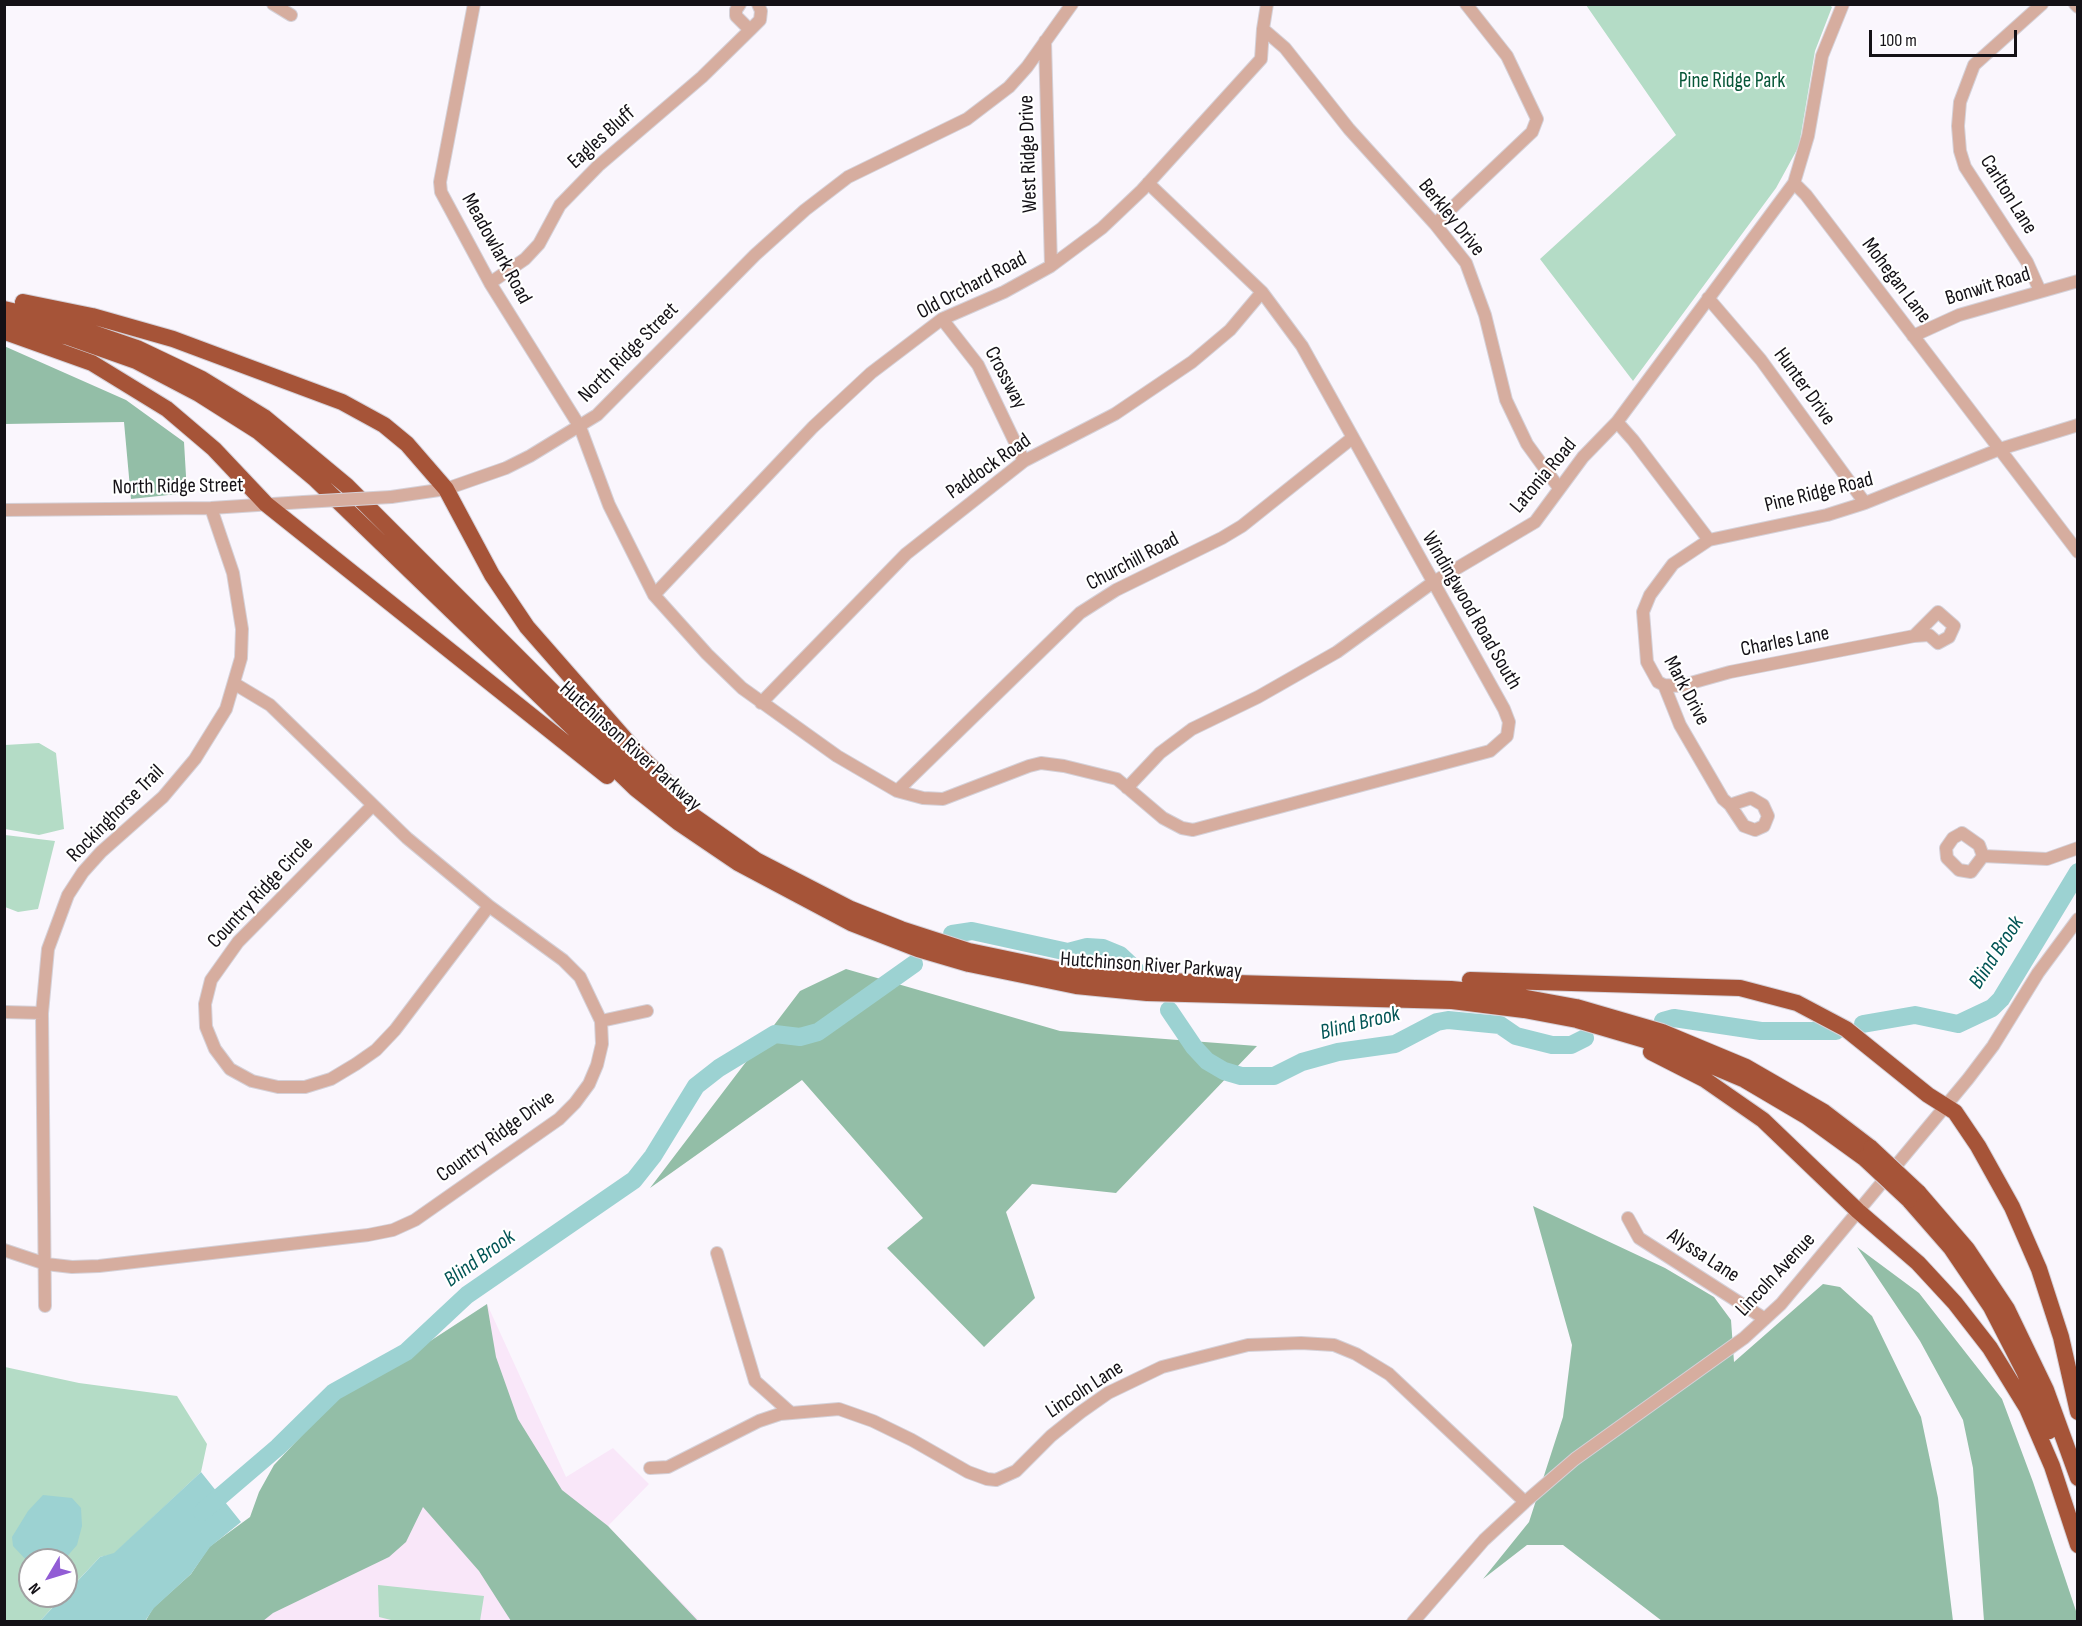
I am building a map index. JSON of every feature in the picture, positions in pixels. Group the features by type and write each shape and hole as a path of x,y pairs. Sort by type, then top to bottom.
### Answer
{"highway":[{"path":"4,299 85,314 153,332 342,402 376,419 399,437 446,489 492,575 523,622 634,749 702,814 803,886"},
{"name":"Hutchinson River Parkway","path":"4,309 70,325 137,348 202,379 264,417 307,450 353,492 640,776 726,841 803,886 851,909 918,935 969,951 1039,967 1145,980 1320,984 1487,992 1594,1012 1696,1045 1778,1083 1824,1112 1961,1242 2007,1309 2046,1390 2078,1478"},
{"name":"Hutchinson River Parkway","path":"4,322 85,342 144,365 199,394 259,432 314,478 630,783 679,823 738,863 818,907 883,936 969,964 1041,980 1147,993 1417,999 1524,1010 1594,1025 1645,1040 1712,1065 1761,1088 1867,1153"},
{"path":"4,332 92,363 147,395 204,440 266,504 658,817 738,863"},
{"path":"1320,984 1391,978 1714,986 1765,993 1814,1011 1875,1051 1962,1121 1983,1154 2029,1245 2061,1337 2078,1412"},
{"path":"1524,1010 1612,1037 1678,1064 1735,1098 1781,1136 1858,1211 1937,1282 1974,1325 2027,1408 2040,1435 2078,1545"},
{"name":"Hutchinson River Parkway","path":"1913,1196 1961,1263 2009,1339 2045,1420 2078,1523"}],"street":[{"path":"273,4 291,15"},
{"name":"Meadowlark Road","path":"474,4 440,182 448,206 490,283 580,427 609,505 654,595 707,654 742,688 837,756 897,791 923,798 943,799 1041,763 1064,766 1117,779 1127,788"},
{"path":"740,4 736,10 736,16 750,30"},
{"name":"Eagles Bluff","path":"490,283 525,259 539,244 560,205 598,166 702,77 760,20 761,11 758,4"},
{"name":"North Ridge Street","path":"4,510 211,508 392,497 446,489 506,468 580,427 597,415 756,255 805,210 848,177 974,114 1009,87 1072,4"},
{"path":"1263,29 1267,4"},
{"path":"1435,224 1532,132 1537,119 1507,56 1466,4"},
{"path":"1794,183 1808,136 1822,56 1843,4"},
{"name":"Carlton Lane","path":"2040,291 2027,262 1965,167 1960,151 1958,126 1960,102 1974,65 2042,4"},
{"name":"Old Orchard Road","path":"654,595 813,427 871,373 942,319 1004,292 1051,266 1102,228 1148,183 1261,58 1263,29"},
{"name":"Berkley Drive","path":"1263,29 1284,48 1349,129 1435,224 1466,263 1485,315 1506,400 1527,444 1559,488"},
{"name":"West Ridge Drive","path":"1045,41 1051,266"},
{"name":"Windingwood Road South","path":"1127,788 1163,818 1182,828 1193,830 1474,758 1497,747 1507,736 1509,722 1302,346 1262,292 1148,183"},
{"name":"Latonia Road","path":"1127,788 1160,753 1192,729 1258,697 1336,652 1432,583 1525,530 1546,509 1583,457 1617,422 1794,183"},
{"name":"Mohegan Lane","path":"1794,183 2078,552"},
{"name":"Bonwit Road","path":"1913,336 1959,315 2078,281"},
{"name":"Paddock Road","path":"761,703 906,554 1024,461 1115,414 1192,362 1230,330 1262,292"},
{"name":"Hunter Drive","path":"1708,298 1761,360 1865,503"},
{"name":"Crossway","path":"942,319 978,364 1024,461"},
{"path":"1617,422 1647,457 1709,540"},
{"name":"Pine Ridge Road","path":"1709,540 1827,515 1865,503 2000,449 2078,425"},
{"name":"Churchill Road","path":"897,791 1080,613 1116,590 1242,526 1351,438"},
{"name":"Rockinghorse Trail","path":"45,1306 42,1013 48,949 68,895 101,852 164,797 195,759 226,709 236,684 241,658 238,599 233,573 211,508"},
{"name":"Mark Drive","path":"1709,540 1673,564 1650,595 1643,612 1647,662 1658,682 1664,685 1680,725 1724,799 1730,805"},
{"name":"Charles Lane","path":"1664,685 1680,686 1730,672 1914,636"},
{"name":"Country Ridge Drive","path":"4,1250 46,1264 99,1266 368,1235 393,1230 415,1220 559,1119 589,1084 597,1065 602,1044 601,1022 580,977 563,960 489,906 407,838 270,705 236,684"},
{"name":"Country Ridge Circle","path":"373,804 238,942 211,980 205,1004 206,1026 215,1049 231,1069 252,1081 278,1087 305,1087 331,1079 356,1064 376,1050 395,1030 489,906"},
{"path":"1983,856 2047,859 2078,848"},
{"name":"Lincoln Avenue","path":"1413,1622 1484,1540 1525,1502 1575,1459 1701,1369 1765,1319 1946,1106 1993,1046 2038,973 2078,919"},
{"path":"601,1022 647,1011"},
{"path":"4,1012 42,1013"},
{"name":"Alyssa Lane","path":"1628,1218 1639,1238 1765,1319"},
{"path":"717,1253 755,1381 791,1413"},
{"name":"Lincoln Lane","path":"650,1468 668,1467 759,1421 791,1413 839,1409 912,1440 968,1472 996,1480 1016,1471 1051,1436 1099,1400 1162,1367 1248,1346 1301,1343 1334,1345 1356,1354 1389,1374 1525,1502"}],"shaded area":[{"path":"487,1304 566,1477 613,1448 649,1484 608,1526 700,1621 191,1622 218,1583"}],"green space":[{"name":"Pine Ridge Park","path":"1828,4 1832,7 1815,51 1799,146 1776,188 1633,381 1540,259 1676,135 1586,5"},
{"path":"4,346 126,400 184,442 187,493 131,499 124,422 5,424"},
{"path":"39,743 56,753 64,829 39,835 5,829 5,745"},
{"path":"5,835 55,841 38,909 18,912 5,907"},
{"path":"846,969 1060,1031 1257,1046 1116,1193 1032,1184 1006,1212 1035,1298 984,1347 887,1248 923,1218 802,1080 650,1188 800,991"},
{"path":"1533,1206 1665,1268 1714,1297 1731,1320 1734,1362 1823,1284 1840,1287 1872,1316 1921,1417 1938,1498 1953,1621 1662,1621 1563,1545 1527,1545 1483,1579 1529,1522 1563,1417 1572,1345"},
{"path":"1857,1247 1919,1293 2002,1399 2033,1482 2077,1614 2077,1621 1984,1621 1973,1468 1963,1420 1920,1341"},
{"path":"487,1304 496,1357 518,1419 562,1490 608,1526 698,1621 511,1621 479,1571 423,1507 406,1542 389,1557 273,1613 263,1621 145,1622 153,1608 191,1574 209,1547 250,1517 259,1492 274,1465 340,1395 372,1379"},
{"path":"5,1367 79,1383 177,1396 207,1444 201,1472 114,1554 100,1557 78,1580 78,1548 18,1548 18,1608 52,1608 40,1621 5,1622"},
{"path":"378,1585 484,1596 480,1621 395,1621 379,1617"}],"water":[{"path":"201,1472 241,1522 210,1547 191,1574 154,1608 145,1621 40,1621 52,1608 78,1608 78,1580 100,1557 114,1553"},
{"path":"43,1495 72,1498 81,1508 82,1526 77,1545 74,1548 18,1548 18,1551 13,1546 12,1537 28,1511"}],"waterway":[{"name":"Blind Brook","path":"1863,1024 1915,1015 1958,1024 1992,1008 2001,999 2078,872"},
{"name":"Blind Brook","path":"952,934 972,931 1068,952 1087,947 1103,948 1120,955 1135,969"},
{"name":"Blind Brook","path":"202,1512 278,1447 334,1392 406,1352 467,1295 634,1180 653,1156 696,1086 719,1068 775,1034 800,1037 818,1032 914,964"},
{"name":"Blind Brook","path":"1169,1010 1194,1047 1207,1061 1224,1071 1241,1076 1274,1076 1302,1062 1338,1052 1395,1044 1437,1022 1448,1020 1500,1025 1516,1036 1552,1045 1571,1045 1585,1038"},
{"name":"Blind Brook","path":"1663,1021 1674,1018 1761,1031 1836,1031"}]}
